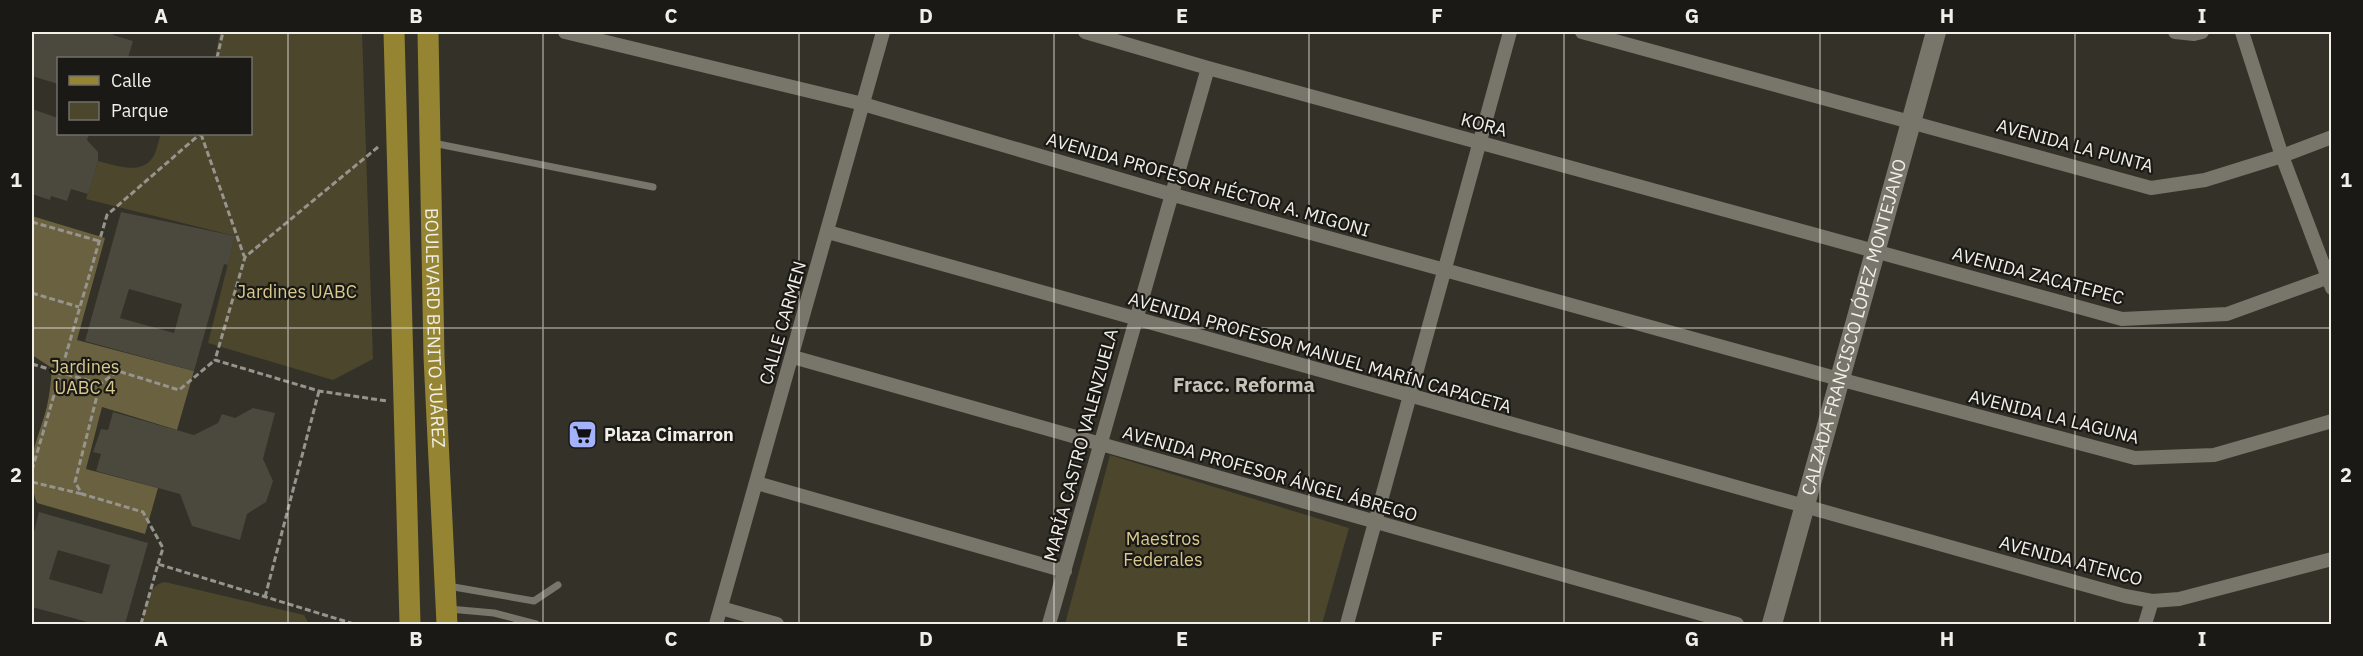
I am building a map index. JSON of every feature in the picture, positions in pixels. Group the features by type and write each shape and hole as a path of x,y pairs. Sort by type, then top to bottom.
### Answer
{"main road":[{"name":"BOULEVARD BENITO JUÁREZ","path":"394,32 410,624"},
{"name":"BOULEVARD BENITO JUÁREZ","path":"428,32 434,357 447,617"},
{"name":"CALZADA FRANCISCO LÓPEZ MONTEJANO","path":"1772,624 1936,32"}],"street":[{"name":"AVENIDA PROFESOR HÉCTOR A. MIGONI","path":"565,32 862,104 1170,194 1839,379"},
{"name":"CALLE CARMEN","path":"716,624 883,32"},
{"name":"KORA","path":"1085,32 1208,68 1875,250"},
{"path":"1347,624 1510,32"},
{"name":"AVENIDA LA PUNTA","path":"1582,32 1911,120 2151,188 2205,180 2282,156 2331,137"},
{"path":"2175,32 2194,34 2202,32"},
{"path":"2242,32 2282,156 2330,281"},
{"name":"MARÍA CASTRO VALENZUELA","path":"1049,624 1102,444 1170,194 1208,68"},
{"name":"AVENIDA PROFESOR MANUEL MARÍN CAPACETA","path":"828,232 1804,507"},
{"name":"AVENIDA ZACATEPEC","path":"1875,250 2122,319 2228,314 2330,281"},
{"name":"AVENIDA PROFESOR ÁNGEL ÁBREGO","path":"793,357 1737,624"},
{"name":"AVENIDA LA LAGUNA","path":"1839,379 2135,458 2214,455 2331,421"},
{"path":"757,483 1065,571"},
{"name":"AVENIDA ATENCO","path":"1804,507 2125,596 2152,600 2179,599 2331,559"},
{"path":"2145,624 2152,600"},
{"path":"721,608 777,624"}],"lane":[{"path":"430,142 653,187"},
{"path":"446,586 534,601 558,585"},
{"path":"447,617 494,613 536,624"}],"path":[{"path":"217,57 223,32"},
{"path":"82,495 75,482 100,384 118,371 179,390 215,360 245,257 397,131"},
{"path":"32,470 107,215 199,135"},
{"path":"200,135 245,257"},
{"path":"32,222 99,241"},
{"path":"32,293 79,308"},
{"path":"215,360 319,391 404,404"},
{"path":"32,364 100,384"},
{"path":"266,597 319,391"},
{"path":"32,482 143,512 163,548 141,624"},
{"path":"158,564 354,624"}],"green space":[{"name":"Jardines UABC","path":"220,32 362,32 373,359 333,380 208,343 235,236 86,199 98,161 127,168 142,166 153,157 161,135 252,135 252,57 215,57"},
{"name":"Jardines UABC 4","path":"32,216 105,238 77,340 194,371 177,430 102,407 86,469 158,488 145,534 37,503 31,476 31,464 47,406 52,368 32,355"},
{"name":"Maestros Federales","path":"1110,455 1349,528 1322,624 1065,624"},
{"path":"165,582 304,615 309,624 141,624 150,592"}],"building":[{"path":"32,32 114,32 113,35 133,41 128,57 57,57 57,84 32,76"},
{"path":"32,109 57,118 57,135 89,135 87,140 98,152 98,161 88,194 71,189 67,201 51,196 50,200 32,194"},
{"path":"121,212 235,236 228,265 224,264 194,371 85,341","holes":["129,289 182,304 174,333 120,318"]},
{"path":"253,408 275,413 263,459 273,481 266,502 247,514 240,540 192,526 180,494 96,471 101,454 93,452 101,429 108,430 113,412 194,435 218,423 222,414 235,418"},
{"path":"39,512 148,543 125,624 95,624 32,607 32,540","holes":["58,550 110,565 102,594 49,579"]}],"place":[{"name":"Plaza Cimarron","path":"583,435"}],"district":[{"name":"Fracc. Reforma","path":"1244,385"}]}
